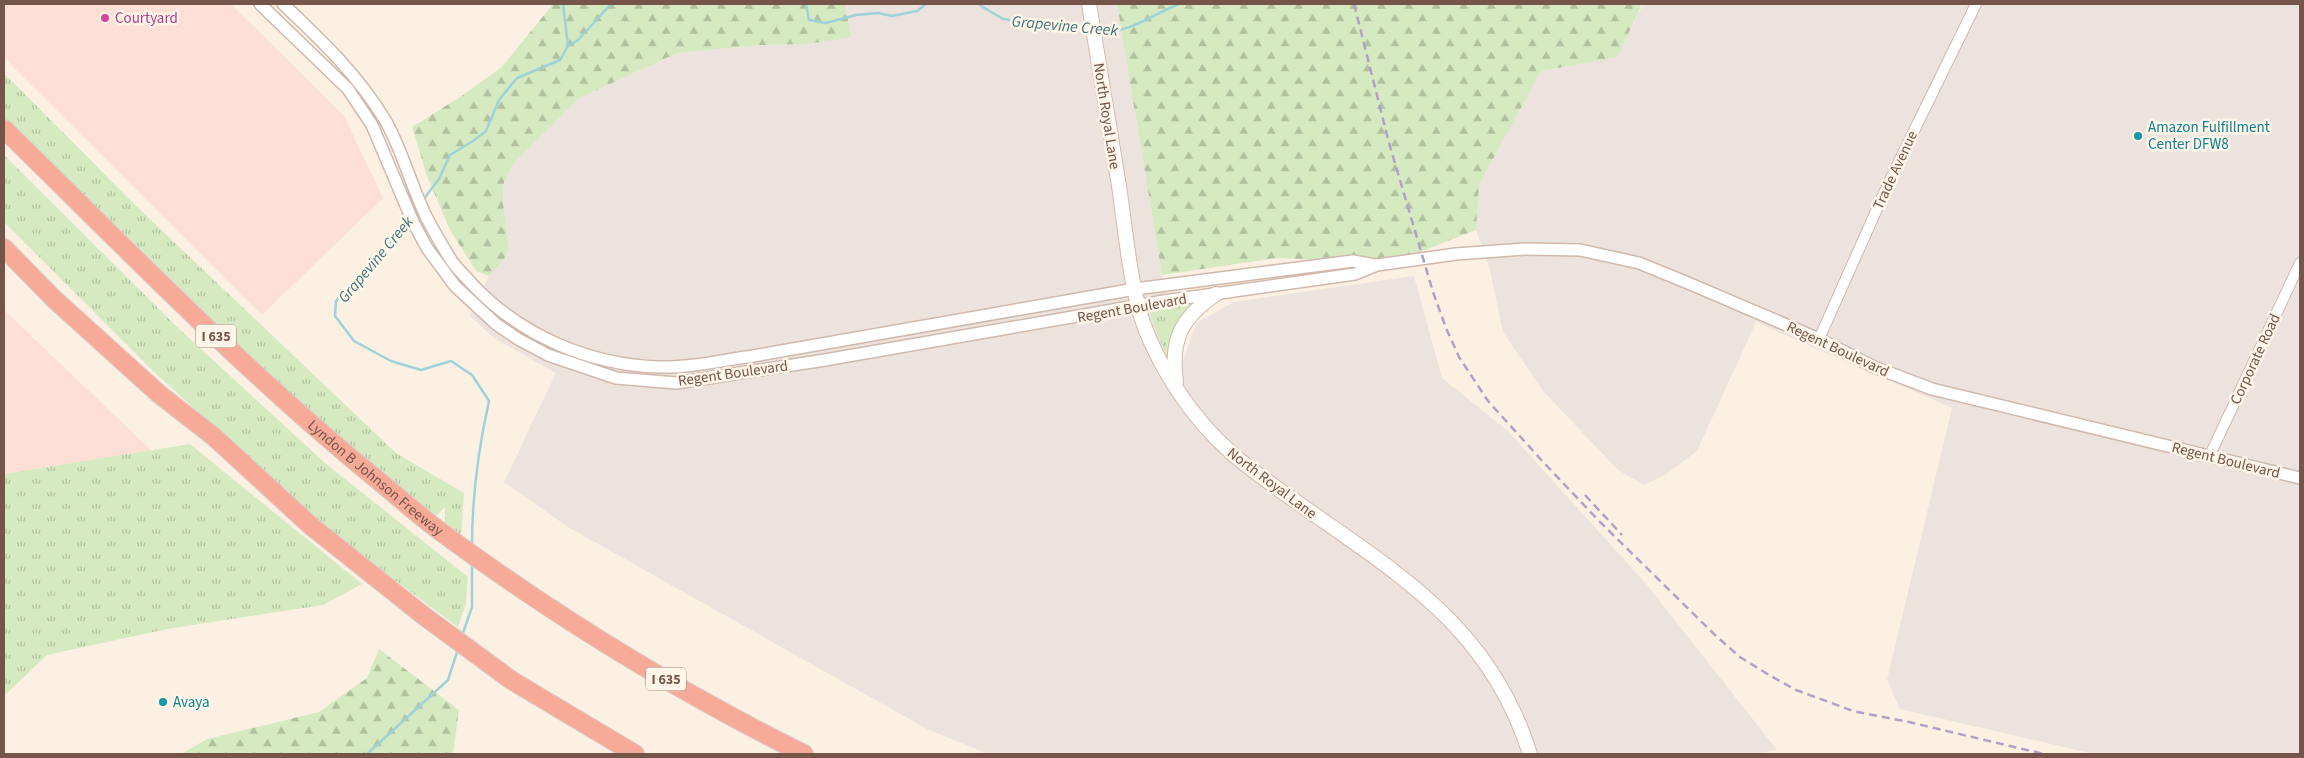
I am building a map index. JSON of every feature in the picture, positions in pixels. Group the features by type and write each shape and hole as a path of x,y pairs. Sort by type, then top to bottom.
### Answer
{"highway":[{"name":"Lyndon B Johnson Freeway","path":"4,129 242,362 331,442 440,531 532,596 632,661 804,754"},
{"path":"4,248 54,299"},
{"path":"4,256 159,394 213,436 310,526 424,616 511,680 635,754"}],"main road":[{"name":"North Royal Lane","path":"1090,5 1135,289 1139,306 1156,352 1178,390 1206,430 1236,458 1396,574 1450,618 1484,658 1498,679 1522,729 1530,754"},
{"path":"1178,390 1174,360 1179,333 1193,312 1216,294"}],"street":[{"name":"Regent Boulevard","path":"260,4 348,89 372,125 413,222 455,286 496,324 518,339 554,358 616,378 676,382 825,360 1139,306 1355,274 1377,265 1456,254 1525,249 1580,250 1639,264 1819,339 1874,367 1932,389 2300,478"},
{"name":"Regent Boulevard","path":"283,4 333,51 360,83 394,136 425,214 452,262 482,294 512,320 562,346 619,362 660,367 770,353 1135,289 1353,261 1377,265"},
{"name":"Trade Avenue","path":"1819,339 1890,180 1976,4"},
{"name":"Corporate Road","path":"2210,455 2300,263"},
{"path":"473,304 482,294"}],"shaded area":[{"path":"4,4 231,4 344,116 383,198 262,315 4,58"},
{"path":"844,4 1117,4 1162,275 1183,361 1196,323 1234,302 1414,276 1442,378 1508,431 1647,585 1777,750 1755,754 988,754 927,729 568,527 504,482 556,373 494,338 470,316 489,276 505,258 509,248 503,204 504,182 513,164 578,99 677,53 760,45 808,44"},
{"path":"1643,4 2300,4 2300,754 2094,754 1900,709 1887,680 1952,408 1756,322 1697,451 1665,475 1644,485 1618,470 1543,391 1503,332 1489,266 1476,230 1479,185 1541,71 1618,57"},
{"path":"4,310 152,451 4,474"}],"green space":[{"path":"553,4 845,4 851,37 808,44 760,45 677,53 578,99 513,164 504,182 503,204 509,248 505,258 489,276 476,271 450,230 427,176 412,127 460,97 502,67"},
{"path":"1117,4 1642,4 1618,57 1541,71 1479,185 1476,230 1392,263 1277,258 1162,275"},
{"path":"4,73 134,204 396,453 464,493 461,538 445,526 445,507 434,518 282,392 4,119"},
{"path":"4,155 176,326 325,463 468,577 466,603 458,627 320,524 149,367 4,222"},
{"path":"1195,303 1170,362 1149,309"},
{"path":"190,444 362,584 323,605 167,629 47,655 4,696 4,474"},
{"path":"379,649 459,710 453,754 181,754 207,739 319,712 367,678"}],"waterway":[{"path":"563,4 568,46"},
{"name":"Grapevine Creek","path":"423,200 439,179 450,155 486,131 499,100 517,78 560,60 568,46 578,40 611,4"},
{"name":"Grapevine Creek","path":"806,4 809,20 826,23 856,15 878,13 892,16 917,11 926,4"},
{"name":"Grapevine Creek","path":"978,4 1003,19 1089,30"},
{"name":"Grapevine Creek","path":"1099,31 1121,30 1131,27 1179,4"},
{"name":"Grapevine Creek","path":"408,220 382,255 336,301 335,316 354,341 391,361 421,370 451,361 472,375 489,401 476,473 472,546"},
{"name":"Grapevine Creek","path":"462,636 472,607 472,564"},
{"name":"Grapevine Creek","path":"367,754 448,680 458,649"}],"railway":[{"path":"1354,4 1389,143 1433,292 1446,328 1459,357 1488,401 1545,464 1600,522 1715,635 1740,657 1769,675 1796,690 1853,711 1909,722 2044,754"},
{"path":"1585,495 1622,535"}],"place":[{"name":"Courtyard","path":"105,18"},
{"name":"Amazon Fulfillment Center DFW8","path":"2138,136"},
{"name":"Avaya","path":"163,702"}]}
